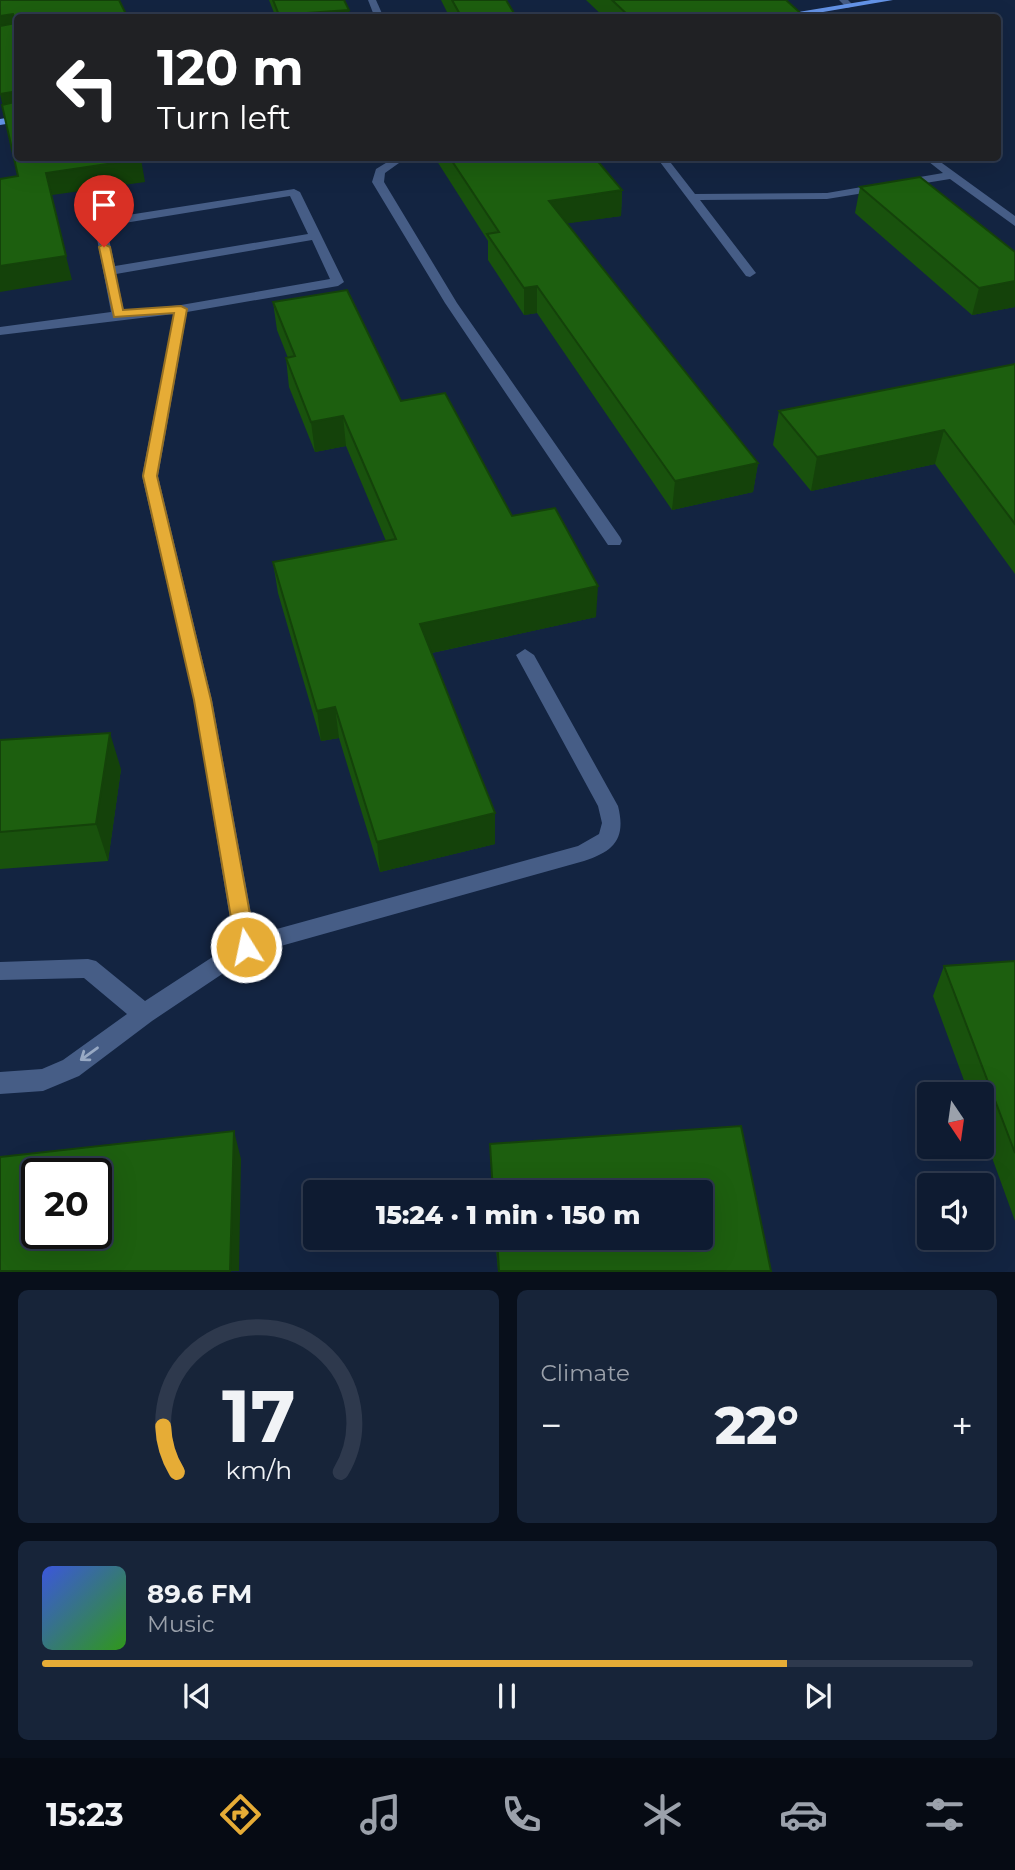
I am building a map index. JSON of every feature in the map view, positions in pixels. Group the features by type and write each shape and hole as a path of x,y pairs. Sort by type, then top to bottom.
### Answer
{"main road":[{"path":"788,14 847,3 889,0"}],"street":[{"path":"396,161 380,170 378,182 451,303 614,541"},
{"path":"664,161 750,273"},
{"path":"933,161 1015,222"},
{"path":"691,197 827,196 951,175"},
{"path":"0,331 118,314 181,309 338,282 294,192 100,223 118,314"},
{"path":"109,271 316,236"},
{"path":"181,309 150,476 203,700 246,947"},
{"path":"0,1083 43,1080 71,1068 144,1014 246,947 584,853 608,839 612,823 608,806 524,655"},
{"path":"0,971 88,968 144,1014"}],"building":[{"path":"0,0 119,0 126,14 14,14 14,17 13,14 0,16"},
{"path":"273,0 344,0 349,10 293,14 279,14"},
{"path":"452,0 506,0 515,14 460,14"},
{"path":"612,0 786,0 802,14 627,14"},
{"path":"14,23 14,93 0,94 0,26"},
{"path":"14,102 14,158 2,105"},
{"path":"15,161 127,161 46,173 66,256 0,266 0,179 18,176"},
{"path":"452,161 598,161 622,190 549,201 758,463 675,481 537,286 524,288 487,234 499,232"},
{"path":"920,177 1015,252 1015,281 979,288 860,187"},
{"path":"347,290 401,401 445,393 512,516 555,508 598,586 420,624 495,813 377,842 335,707 317,711 273,562 396,539 343,416 311,422 286,358 295,356 273,302"},
{"path":"1015,364 1015,524 944,430 817,457 779,411"},
{"path":"110,733 96,824 0,832 0,740"},
{"path":"1015,961 1015,1153 994,1098 994,1082 988,1082 944,966"},
{"path":"741,1126 771,1271 499,1271 498,1250 713,1250 713,1180 492,1180 490,1144"},
{"path":"234,1131 230,1271 0,1271 0,1157"}],"route":[{"path":"104,247 118,314 181,309 150,476 203,700 246,947"}]}
